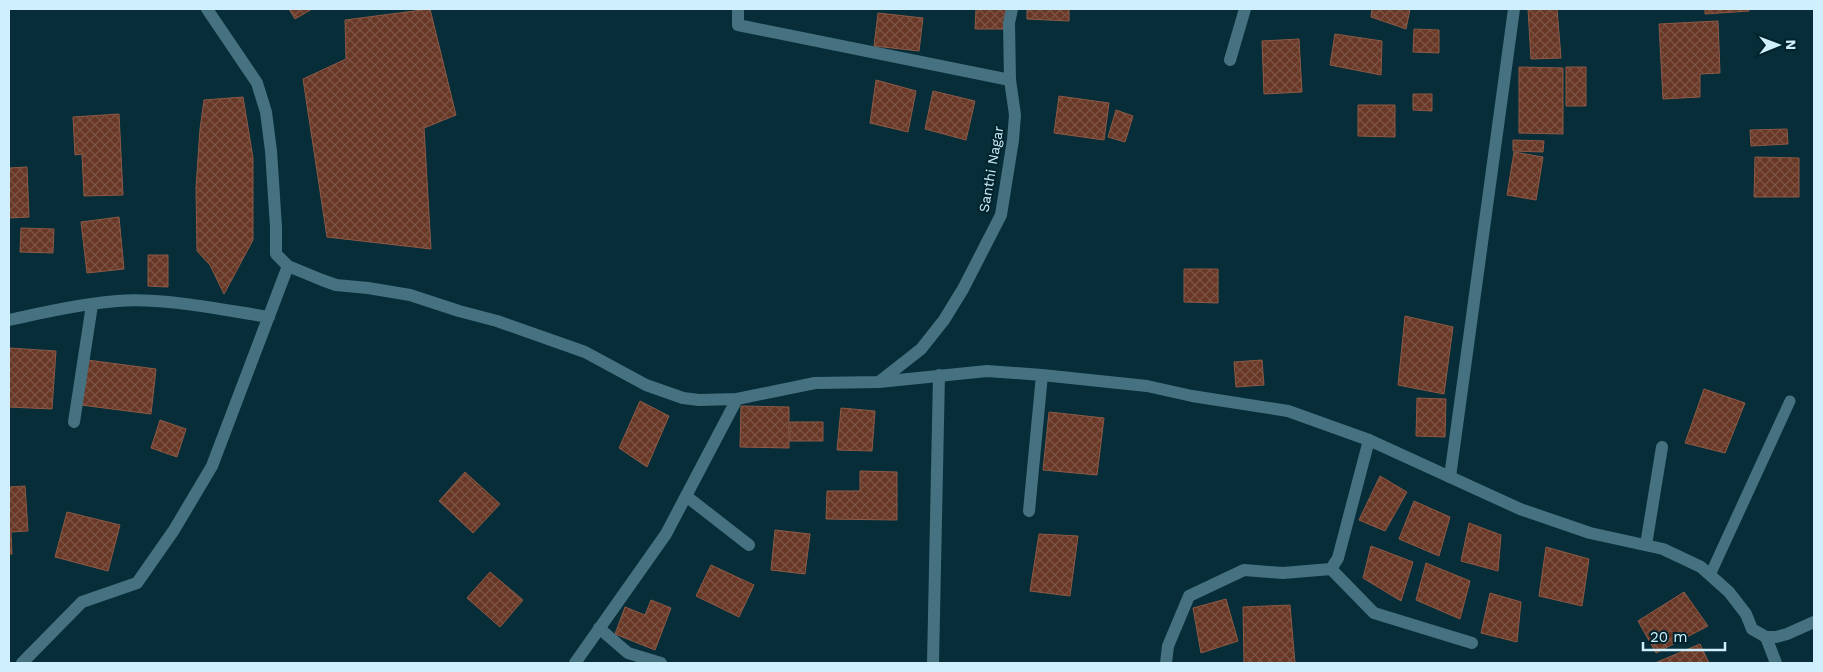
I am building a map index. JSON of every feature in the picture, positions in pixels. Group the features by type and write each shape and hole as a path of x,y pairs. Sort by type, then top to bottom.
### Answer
{"street":[{"path":"207,9 257,83 264,105 271,151 276,254 288,266 336,284 410,296 497,321 585,352 646,385 684,398 699,400 737,399 815,383 879,382 987,371 1042,374 1147,386 1192,396 1288,412 1369,440 1520,509 1590,532 1671,553 1701,567 1729,592 1746,614 1752,629 1766,637 1787,634 1814,622"},
{"path":"738,9 738,25 1010,80"},
{"name":"Santhi Nagar","path":"879,382 920,349 944,320 963,289 1000,214 1013,140 1015,115 1010,80 1009,23 1012,9"},
{"path":"1230,60 1245,9"},
{"path":"1450,478 1514,9"},
{"path":"22,663 82,602 137,583 174,530 212,466 288,266"},
{"path":"9,320 66,308 119,301 164,302 268,317"},
{"path":"74,422 92,305"},
{"path":"1029,511 1042,374"},
{"path":"933,663 939,375"},
{"path":"575,663 666,534 737,399"},
{"path":"1331,569 1338,558 1369,440"},
{"path":"1646,545 1662,447"},
{"path":"686,496 749,545"},
{"path":"1331,569 1374,613 1472,643"},
{"path":"1166,663 1168,646 1189,596 1244,570 1283,573 1331,569"},
{"path":"599,628 628,652 661,663"},
{"path":"1766,637 1776,663"}],"lane":[{"path":"1710,575 1790,401"}],"building":[{"path":"289,9 312,9 295,19"},
{"path":"430,9 456,115 424,128 431,249 327,237 303,79 346,59 345,20"},
{"path":"976,9 1006,9 1006,29 975,29"},
{"path":"1027,9 1069,9 1069,21 1027,19"},
{"path":"1372,9 1410,9 1406,29 1371,17"},
{"path":"1528,9 1557,9 1561,58 1531,59"},
{"path":"1705,9 1749,9 1749,11 1705,14"},
{"path":"878,13 923,18 919,51 874,46"},
{"path":"1718,21 1720,73 1700,74 1700,97 1663,99 1659,24"},
{"path":"1414,29 1439,30 1439,53 1413,52"},
{"path":"1335,34 1382,41 1381,75 1330,65"},
{"path":"1299,39 1302,92 1264,94 1262,41"},
{"path":"1519,67 1563,68 1563,134 1519,133"},
{"path":"1566,67 1586,67 1586,106 1566,106"},
{"path":"876,80 916,91 908,132 870,123"},
{"path":"933,91 975,101 966,140 925,129"},
{"path":"1413,94 1432,94 1432,111 1413,110"},
{"path":"1059,96 1109,103 1104,140 1054,133"},
{"path":"243,97 253,158 253,240 224,294 210,265 197,251 196,188 200,129 204,100"},
{"path":"1358,105 1395,105 1395,137 1358,136"},
{"path":"1116,110 1133,116 1125,142 1108,137"},
{"path":"119,114 123,195 84,196 82,154 75,155 73,117"},
{"path":"1787,129 1788,144 1751,146 1750,130"},
{"path":"1513,140 1544,141 1543,152 1513,151"},
{"path":"1514,152 1543,157 1536,200 1507,195"},
{"path":"1755,157 1799,158 1799,197 1754,197"},
{"path":"27,167 29,217 9,218 9,168"},
{"path":"119,217 124,269 87,273 81,222"},
{"path":"21,228 54,229 53,253 20,252"},
{"path":"148,255 168,255 168,287 148,286"},
{"path":"1184,269 1218,269 1218,303 1184,302"},
{"path":"1405,316 1453,327 1444,394 1398,385"},
{"path":"9,348 56,351 52,409 9,407"},
{"path":"87,360 156,369 151,414 81,405"},
{"path":"1262,360 1264,385 1236,387 1234,362"},
{"path":"1704,389 1745,403 1725,453 1685,443"},
{"path":"1417,398 1446,399 1445,437 1416,436"},
{"path":"640,401 669,416 647,467 619,448"},
{"path":"741,406 789,407 789,448 740,447"},
{"path":"841,408 875,411 872,451 837,450"},
{"path":"1049,412 1104,418 1097,475 1043,470"},
{"path":"160,420 186,429 177,457 151,448"},
{"path":"790,422 823,422 823,441 790,441"},
{"path":"860,471 897,472 897,520 826,519 827,491 860,491"},
{"path":"465,472 500,504 473,533 439,501"},
{"path":"1380,476 1407,492 1385,531 1359,520"},
{"path":"25,486 28,531 11,532 12,554 9,554 9,487"},
{"path":"1414,501 1450,517 1439,556 1399,539"},
{"path":"67,512 120,525 108,571 55,557"},
{"path":"1469,523 1501,535 1498,571 1461,561"},
{"path":"775,530 810,534 805,574 771,570"},
{"path":"1039,534 1078,536 1070,596 1030,591"},
{"path":"1371,546 1413,562 1401,601 1363,578"},
{"path":"1546,547 1589,559 1582,606 1539,596"},
{"path":"1426,563 1470,581 1460,619 1416,600"},
{"path":"711,565 754,585 739,617 696,596"},
{"path":"490,572 523,600 500,627 467,598"},
{"path":"1684,592 1708,626 1656,653 1638,621"},
{"path":"1490,593 1521,602 1517,642 1481,633"},
{"path":"1226,599 1238,641 1201,653 1193,608"},
{"path":"651,600 671,608 655,650 615,634 625,607 645,615"},
{"path":"1290,605 1295,663 1244,663 1243,607"},
{"path":"1700,644 1709,663 1655,663"}]}
